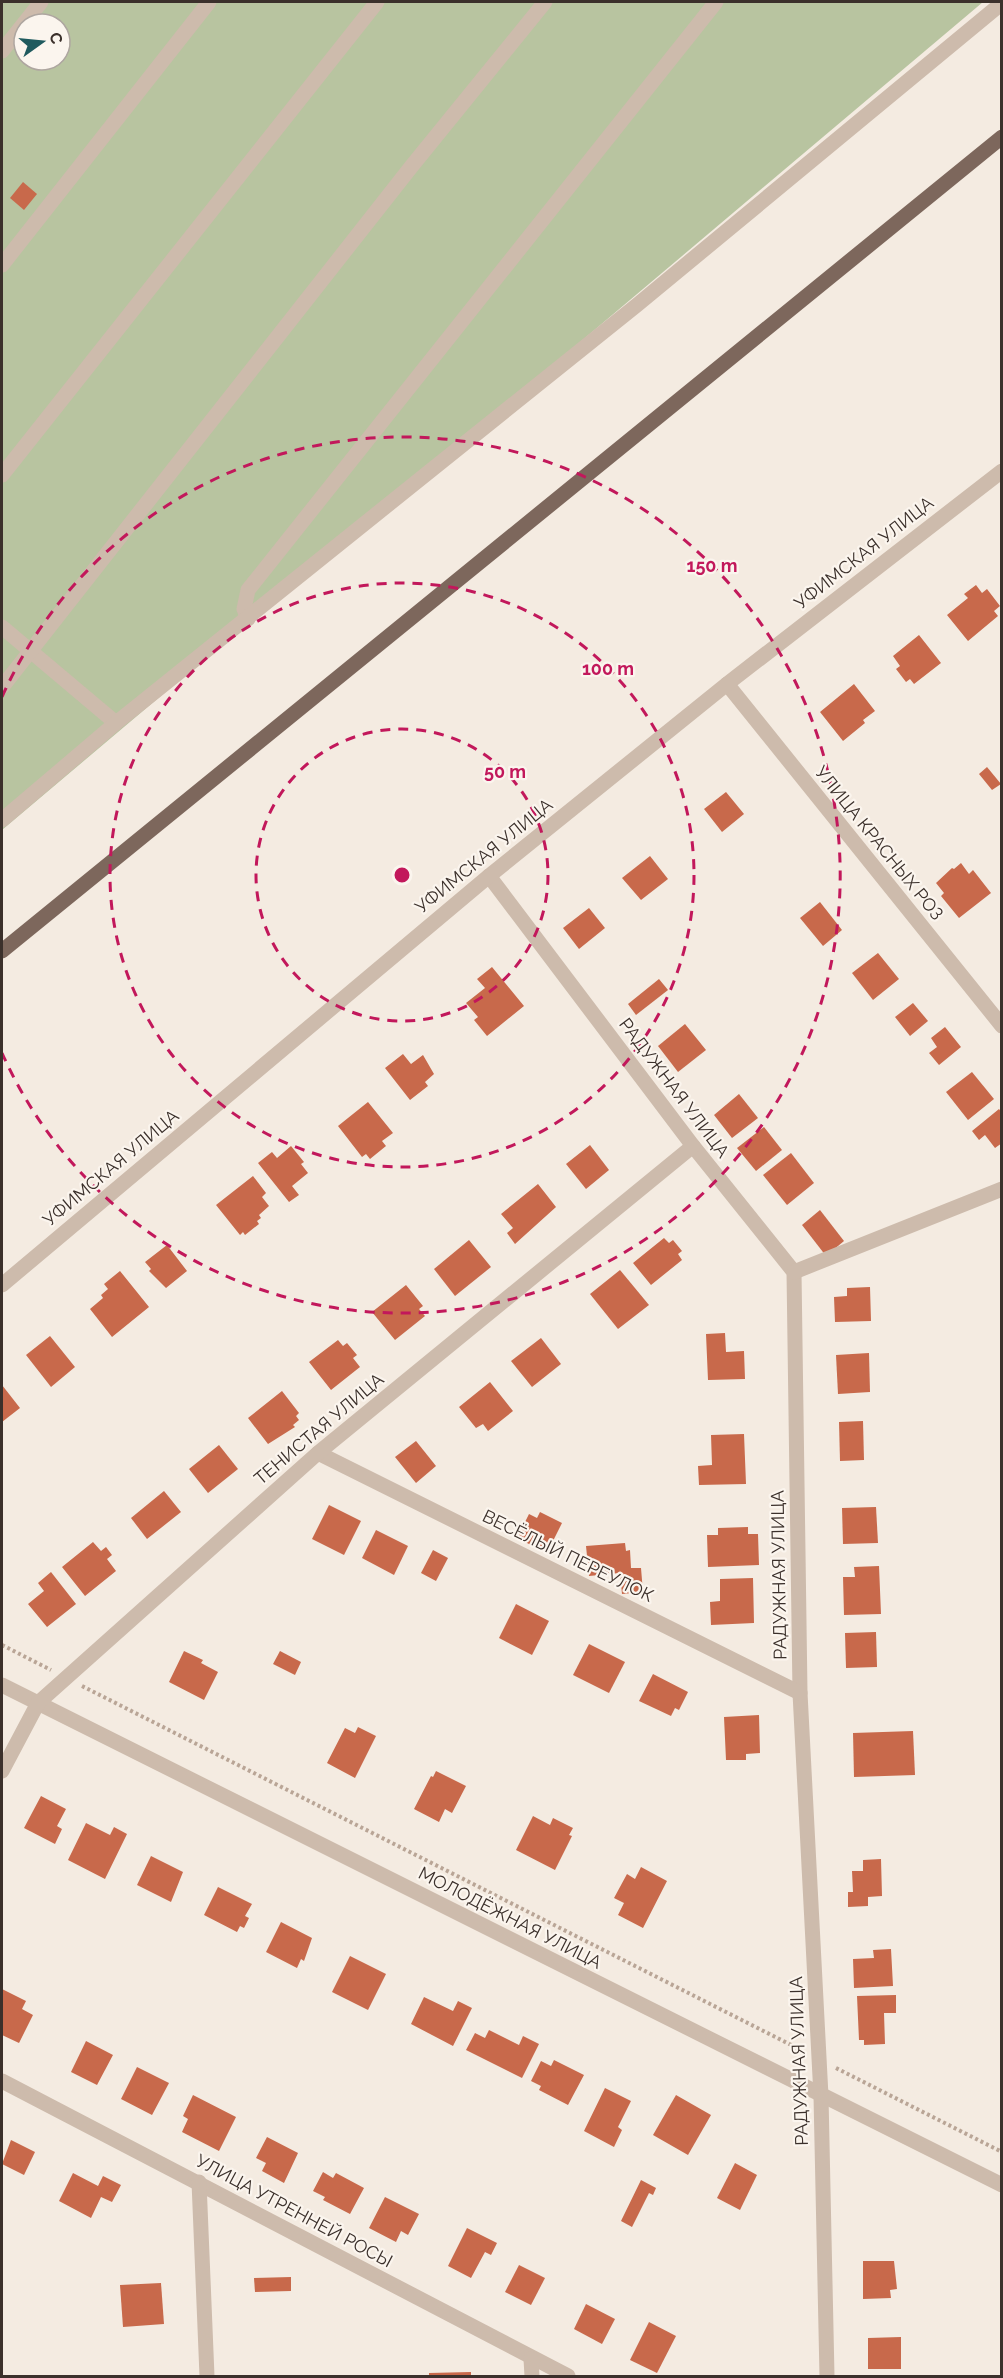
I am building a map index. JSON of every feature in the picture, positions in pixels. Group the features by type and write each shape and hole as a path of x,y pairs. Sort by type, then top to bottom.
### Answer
{"main road":[{"path":"2,951 1002,137"}],"street":[{"path":"2,51 41,2"},
{"path":"2,265 209,2"},
{"path":"2,475 376,2"},
{"path":"2,687 411,167 545,2"},
{"path":"248,619 244,609 248,590 716,2"},
{"path":"2,820 116,723 637,305 1002,3"},
{"name":"УФИМСКАЯ УЛИЦА","path":"2,1285 489,876 726,684 1002,471"},
{"path":"2,627 116,723"},
{"name":"УЛИЦА КРАСНЫХ РОЗ","path":"726,684 1002,1026"},
{"name":"РАДУЖНАЯ УЛИЦА","path":"489,876 693,1146 794,1272 800,1693 821,2096 827,2376"},
{"name":"ТЕНИСТАЯ УЛИЦА","path":"2,1771 38,1703 318,1453 693,1146"},
{"path":"794,1272 1002,1189"},
{"name":"ВЕСЁЛЫЙ ПЕРЕУЛОК","path":"318,1453 800,1693"},
{"name":"МОЛОДЁЖНАЯ УЛИЦА","path":"2,1685 1002,2185"},
{"name":"УЛИЦА УТРЕННЕЙ РОСЫ","path":"2,2081 199,2182 531,2359 568,2376"},
{"path":"199,2182 207,2376"},
{"path":"531,2359 532,2376"}],"path":[{"path":"2,1645 1002,2152"}],"green space":[{"path":"2,2 983,2 2,830"}],"building":[{"path":"23,182 37,194 24,210 10,198"},
{"path":"976,585 982,593 987,589 1000,606 994,611 998,616 968,641 947,615 968,598 964,594"},
{"path":"919,635 941,663 914,684 910,679 906,682 896,669 900,666 893,656"},
{"path":"854,684 875,711 863,720 865,723 843,741 820,712"},
{"path":"987,767 1001,784 992,790 979,774"},
{"path":"726,792 744,814 722,832 704,809"},
{"path":"650,856 668,879 641,900 622,878"},
{"path":"961,863 969,874 973,870 991,893 959,918 941,896 944,893 936,883"},
{"path":"820,902 842,930 823,946 800,918"},
{"path":"589,908 605,928 579,949 563,928"},
{"path":"878,953 899,979 873,1000 852,973"},
{"path":"492,967 524,1006 487,1036 474,1020 478,1017 466,1003 485,988 477,979"},
{"path":"659,979 668,990 636,1015 628,1004"},
{"path":"913,1003 928,1021 910,1036 895,1017"},
{"path":"685,1024 706,1050 678,1072 658,1046"},
{"path":"945,1027 961,1047 939,1065 929,1053 937,1047 931,1038"},
{"path":"403,1054 411,1064 423,1055 434,1074 425,1082 428,1086 410,1100 385,1068"},
{"path":"972,1072 994,1099 968,1120 946,1092"},
{"path":"739,1094 758,1118 732,1138 714,1115"},
{"path":"368,1102 393,1133 382,1141 386,1146 370,1159 366,1154 362,1157 338,1126"},
{"path":"999,1109 1002,1113 1002,1143 995,1148 985,1135 979,1140 972,1131"},
{"path":"764,1127 782,1150 756,1171 737,1148"},
{"path":"590,1145 609,1170 586,1189 566,1164"},
{"path":"291,1146 304,1162 301,1164 308,1173 292,1186 299,1195 289,1202 258,1163 272,1152 277,1158"},
{"path":"791,1153 814,1183 787,1205 763,1175"},
{"path":"253,1176 266,1193 262,1197 269,1206 259,1215 261,1218 257,1221 259,1224 245,1235 243,1232 240,1235 216,1205"},
{"path":"538,1184 556,1207 515,1244 507,1233 513,1228 501,1214"},
{"path":"820,1210 844,1241 826,1256 802,1225"},
{"path":"664,1238 669,1243 673,1240 682,1251 678,1254 682,1260 651,1285 633,1263"},
{"path":"469,1240 491,1267 455,1296 434,1269"},
{"path":"167,1245 187,1271 166,1288 149,1271 151,1269 145,1262"},
{"path":"620,1270 649,1305 618,1329 590,1294"},
{"path":"120,1271 149,1307 112,1337 90,1309 103,1298 101,1295 108,1289 104,1284"},
{"path":"406,1285 423,1306 419,1309 425,1316 395,1340 372,1312"},
{"path":"870,1287 871,1321 835,1322 834,1297 847,1296 847,1288"},
{"path":"725,1333 726,1352 744,1351 745,1379 708,1380 706,1334"},
{"path":"50,1336 75,1367 51,1387 26,1355"},
{"path":"541,1338 561,1364 532,1387 511,1361"},
{"path":"338,1340 343,1346 347,1343 357,1355 353,1358 360,1367 331,1390 309,1362"},
{"path":"869,1353 870,1392 838,1394 836,1355"},
{"path":"490,1382 513,1411 488,1431 483,1424 476,1428 459,1407"},
{"path":"2,1385 20,1408 2,1422"},
{"path":"282,1391 299,1413 296,1416 299,1420 293,1425 295,1427 268,1444 248,1418"},
{"path":"863,1421 864,1460 840,1461 839,1422"},
{"path":"744,1434 746,1484 699,1485 698,1466 712,1465 711,1435"},
{"path":"416,1441 436,1466 416,1483 395,1457"},
{"path":"219,1445 238,1469 208,1493 189,1469"},
{"path":"164,1491 181,1512 147,1539 131,1518"},
{"path":"329,1505 361,1521 344,1555 312,1539"},
{"path":"876,1507 878,1543 843,1544 842,1508"},
{"path":"540,1512 562,1523 547,1553 517,1538 529,1514 537,1518"},
{"path":"748,1527 748,1534 758,1534 759,1565 708,1567 707,1535 718,1535 718,1528"},
{"path":"376,1530 408,1546 394,1575 362,1558"},
{"path":"93,1542 101,1551 106,1547 112,1555 107,1559 116,1571 85,1596 62,1567"},
{"path":"625,1543 626,1551 630,1550 631,1568 641,1568 643,1592 622,1594 620,1573 589,1576 586,1546"},
{"path":"433,1550 448,1558 436,1581 421,1573"},
{"path":"879,1566 881,1614 844,1615 843,1577 855,1577 854,1567"},
{"path":"51,1572 76,1604 47,1627 28,1604 44,1591 38,1583"},
{"path":"753,1578 754,1623 711,1625 710,1602 720,1601 720,1579"},
{"path":"516,1604 549,1621 532,1655 499,1638"},
{"path":"876,1632 877,1667 846,1668 845,1633"},
{"path":"589,1644 625,1662 609,1693 573,1675"},
{"path":"184,1651 203,1660 201,1663 218,1672 204,1700 169,1682"},
{"path":"280,1651 301,1662 295,1675 273,1664"},
{"path":"653,1674 688,1692 679,1710 675,1708 671,1716 639,1701"},
{"path":"759,1715 760,1753 746,1754 746,1760 726,1760 724,1717"},
{"path":"358,1727 376,1736 355,1778 327,1763 345,1728 355,1733"},
{"path":"913,1731 915,1775 854,1777 853,1733"},
{"path":"436,1771 466,1786 452,1813 445,1809 439,1822 414,1809 431,1776 433,1777"},
{"path":"41,1796 66,1809 57,1826 62,1829 55,1844 24,1828"},
{"path":"533,1816 550,1825 553,1818 573,1828 569,1835 572,1836 555,1870 516,1850"},
{"path":"86,1823 110,1835 114,1827 127,1834 105,1879 68,1860"},
{"path":"151,1856 183,1872 171,1902 137,1885"},
{"path":"881,1859 882,1896 868,1897 868,1906 848,1907 848,1892 853,1892 852,1871 863,1871 863,1860"},
{"path":"641,1867 667,1881 643,1928 618,1915 624,1903 614,1898 627,1874 635,1879"},
{"path":"218,1887 252,1904 245,1916 249,1918 244,1928 240,1926 237,1932 204,1915"},
{"path":"281,1922 312,1938 304,1961 301,1959 297,1968 266,1952"},
{"path":"891,1949 893,1986 854,1988 853,1959 874,1958 873,1950"},
{"path":"350,1956 386,1974 368,2010 332,1992"},
{"path":"2,1989 26,2001 22,2009 33,2015 19,2043 2,2035"},
{"path":"896,1995 896,2013 884,2013 885,2044 864,2045 864,2040 859,2040 857,1996"},
{"path":"424,1997 453,2011 458,2001 472,2008 453,2046 411,2024"},
{"path":"489,2030 519,2045 523,2036 539,2044 522,2078 466,2050 475,2033 485,2038"},
{"path":"86,2041 113,2055 97,2085 71,2072"},
{"path":"554,2060 584,2075 568,2105 539,2090 541,2086 531,2081 541,2061 551,2066"},
{"path":"137,2067 169,2083 152,2115 121,2099"},
{"path":"605,2088 631,2101 618,2127 622,2130 614,2147 584,2131"},
{"path":"193,2095 236,2117 219,2151 182,2132 188,2119 183,2116"},
{"path":"676,2095 711,2115 688,2155 653,2135"},
{"path":"267,2137 298,2153 284,2183 262,2171 266,2163 256,2158"},
{"path":"11,2140 35,2152 24,2175 2,2164"},
{"path":"735,2163 757,2175 740,2210 717,2198"},
{"path":"323,2172 333,2178 336,2173 364,2188 350,2214 323,2200 325,2197 313,2191"},
{"path":"73,2173 98,2186 103,2176 121,2185 112,2202 101,2197 91,2218 59,2201"},
{"path":"641,2180 656,2188 653,2195 649,2193 632,2227 621,2221"},
{"path":"385,2197 419,2214 408,2235 401,2231 396,2242 369,2228"},
{"path":"467,2228 497,2243 491,2255 485,2252 471,2278 448,2266"},
{"path":"863,2261 894,2261 897,2289 890,2290 891,2298 863,2299"},
{"path":"519,2265 545,2278 531,2305 505,2292"},
{"path":"291,2277 291,2291 255,2292 254,2278"},
{"path":"161,2283 164,2324 123,2327 120,2285"},
{"path":"586,2304 615,2319 602,2344 574,2329"},
{"path":"649,2322 676,2336 657,2373 630,2360"},
{"path":"901,2337 901,2369 868,2369 868,2338"},
{"path":"471,2372 471,2376 429,2376 429,2373"}]}
